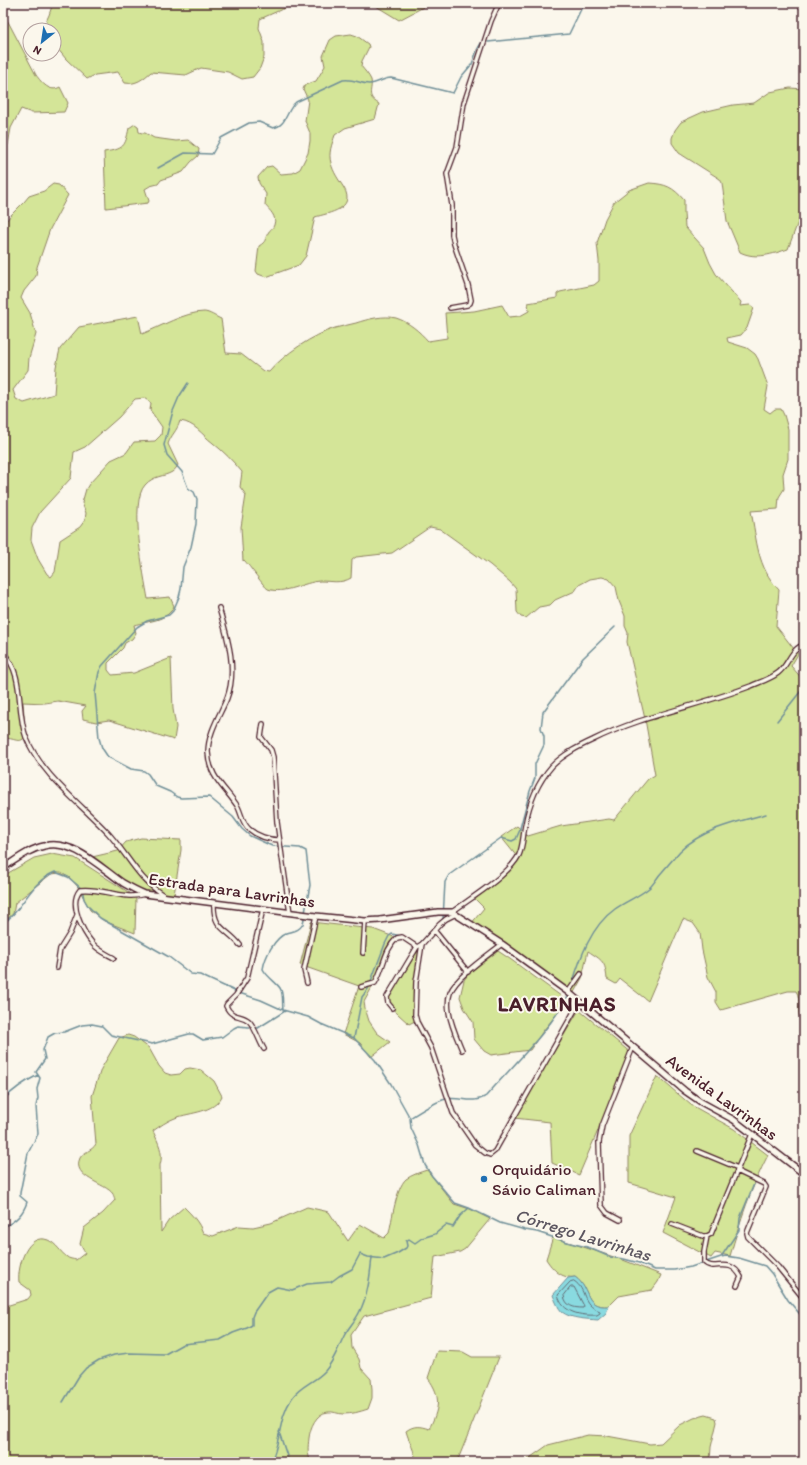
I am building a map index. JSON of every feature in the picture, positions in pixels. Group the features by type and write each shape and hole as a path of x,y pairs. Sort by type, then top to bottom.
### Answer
{"street":[{"path":"450,308 467,306 471,300 468,285 454,244 452,204 447,174 457,147 464,103 491,21 499,3"},
{"path":"219,608 229,646 231,677 227,697 212,733 208,756 212,771 219,784 237,807 246,826 263,837 280,840"},
{"path":"392,1008 388,1003 387,997 417,947 422,944 446,919 502,874 515,861 522,845 527,817 534,794 549,771 566,754 600,736 639,720 720,697 766,680 779,673 797,648 804,645"},
{"path":"3,653 14,670 21,718 26,737 40,762 119,845 142,878 150,886 168,897"},
{"path":"263,724 261,737 271,750 273,757 276,815 290,913"},
{"name":"Estrada para Lavrinhas","path":"3,868 35,849 50,844 69,848 86,856 124,883 145,894 290,913 365,920 380,920 438,912 454,913"},
{"path":"114,958 94,945 81,924 77,914 76,899 80,890 92,890 134,897 145,894"},
{"path":"214,903 214,915 217,924 232,936 240,946"},
{"path":"263,909 247,978 241,989 226,1006 230,1014 247,1020 251,1024 264,1049"},
{"name":"Avenida Lavrinhas","path":"454,913 502,944 568,992 689,1094 729,1116 804,1174"},
{"path":"57,968 58,952 70,933 77,914"},
{"path":"307,983 304,970 316,916"},
{"path":"363,953 365,920"},
{"path":"434,930 468,972"},
{"path":"361,986 375,982 388,950 398,936 417,947"},
{"path":"422,944 418,962 415,992 417,1022 431,1048 453,1113 475,1145 488,1155 495,1151 580,1001"},
{"path":"462,1050 452,1024 448,1004 449,997 454,987 468,972 502,944"},
{"path":"568,992 581,974"},
{"path":"620,1220 607,1213 601,1205 599,1137 633,1047"},
{"path":"672,1224 697,1234 707,1236 712,1233 752,1134"},
{"path":"697,1151 764,1184 766,1187 747,1233 748,1237 778,1267 804,1299"},
{"path":"707,1236 704,1261 709,1266 724,1265 732,1267 741,1277 737,1286"}],"green space":[{"path":"53,3 296,3 260,19 259,28 264,42 264,57 260,68 253,77 242,79 228,72 201,68 186,75 151,72 139,81 133,83 125,83 118,72 95,75 87,79 62,54 62,22 46,22"},
{"path":"371,3 431,3 399,20"},
{"path":"3,12 22,48 22,62 29,62 36,75 46,86 53,89 60,87 68,103 64,112 32,113 21,109 11,128 8,145 3,150"},
{"path":"351,34 357,36 368,44 369,47 361,66 371,80 371,96 379,104 375,119 345,128 335,135 330,152 330,159 335,173 347,195 346,201 339,209 315,217 306,256 299,265 266,277 258,274 256,271 259,246 264,242 275,222 275,219 265,205 266,194 259,183 258,177 267,167 272,166 281,174 293,173 300,169 308,153 310,141 310,133 305,121 308,100 303,89 305,85 316,81 325,66 323,56 330,40 336,36"},
{"path":"790,88 804,89 804,199 801,214 788,249 776,253 752,256 740,252 727,221 722,183 720,179 679,153 672,143 672,138 675,130 681,122 703,112 733,105 754,103 770,92"},
{"path":"135,124 138,126 139,132 145,133 154,138 176,141 188,140 199,149 198,156 183,172 161,180 158,184 145,189 149,201 148,203 106,208 104,152 120,148 125,143 129,128"},
{"path":"649,183 660,184 673,189 684,200 685,227 704,248 716,274 741,302 740,306 750,305 754,308 747,328 741,335 727,338 728,342 747,348 755,354 768,386 764,409 770,413 775,409 781,409 788,429 788,459 783,474 784,489 779,497 778,509 751,511 762,563 766,572 779,590 776,626 798,654 791,666 804,681 804,1022 801,1021 799,1013 799,998 796,991 788,991 721,1010 716,1002 716,992 708,977 700,933 693,923 683,919 648,1001 620,979 616,984 607,979 602,962 588,951 582,978 572,996 471,924 484,908 475,899 506,875 518,858 501,837 517,826 528,836 561,826 609,819 614,820 648,779 655,775 645,719 627,642 628,633 625,626 625,616 619,601 616,587 609,579 602,577 590,579 579,585 575,591 555,600 550,605 539,607 526,618 521,617 517,612 516,589 510,582 490,565 440,529 430,527 392,553 356,557 352,560 351,578 347,580 340,582 320,581 281,590 268,589 244,560 243,561 241,527 246,495 240,487 242,472 217,446 194,426 185,422 180,421 168,444 178,466 169,474 152,479 145,485 140,494 138,507 139,540 148,599 170,597 174,606 167,615 162,618 134,625 136,633 132,639 125,643 123,648 108,663 108,670 112,675 134,673 171,658 173,709 176,727 174,740 109,720 96,722 83,719 82,711 86,706 58,701 45,703 23,702 25,729 27,734 22,740 19,741 7,738 3,739 3,225 29,196 44,191 53,184 59,185 68,195 50,229 37,267 36,276 24,291 21,298 30,313 36,334 29,358 28,370 13,390 16,399 24,403 54,394 56,367 60,349 79,327 138,316 142,334 189,314 204,312 210,314 221,319 226,353 241,354 263,371 269,372 275,365 308,340 335,328 371,319 381,317 396,318 414,328 428,341 447,338 445,313 474,311 502,305 509,317 520,316 529,311 528,303 557,298 557,294 560,292 594,285 599,281 597,243 605,219 614,202 629,190","holes":["144,398 151,403 150,410 162,427 161,435 155,441 134,442 126,453 111,460 89,484 82,503 86,513 85,520 80,527 60,540 55,572 51,577 47,574 38,559 31,540 32,528 40,512 71,478 74,452 85,447 119,417 135,399"]},
{"path":"141,838 181,840 181,850 174,895 150,893 130,887 92,857 118,851 126,842"},
{"path":"52,854 75,858 136,897 135,933 104,921 90,910 78,887 70,878 61,873 51,874 15,903 13,914 7,919 3,931 3,876 34,858"},
{"path":"311,922 373,929 394,937 382,969 364,1002 369,1021 377,1033 390,1042 371,1057 360,1043 343,1034 359,986 300,965"},
{"path":"420,947 415,1021 409,1024 387,1004 389,998"},
{"path":"498,951 565,999 561,1009 530,1050 491,1055 484,1051 474,1039 473,1022 464,1008 460,997 464,980 469,973"},
{"path":"579,1010 631,1053 579,1175 552,1163 550,1122 514,1118"},
{"path":"128,1035 134,1037 149,1048 159,1066 165,1073 171,1075 180,1074 185,1069 190,1068 201,1070 214,1081 222,1096 214,1106 202,1111 175,1118 153,1131 160,1148 161,1156 161,1232 169,1220 184,1207 197,1222 203,1233 213,1236 239,1226 253,1227 271,1223 307,1207 329,1212 348,1241 360,1224 384,1238 389,1233 397,1197 403,1183 406,1179 427,1170 454,1204 470,1209 490,1219 465,1249 460,1252 435,1257 431,1298 364,1316 351,1335 352,1348 359,1359 361,1368 371,1379 372,1398 368,1409 356,1413 346,1414 328,1412 317,1418 312,1426 309,1438 308,1453 311,1462 3,1462 3,1307 28,1299 31,1295 30,1290 19,1282 19,1276 25,1252 34,1241 41,1239 48,1240 68,1258 76,1260 85,1253 80,1244 84,1228 103,1213 115,1200 113,1194 109,1190 90,1179 80,1171 79,1165 81,1156 96,1144 92,1096 101,1069 119,1038"},
{"path":"657,1076 691,1105 734,1129 768,1155 746,1205 730,1256 715,1253 711,1258 663,1233 676,1197 629,1183 629,1136"},
{"path":"553,1237 623,1260 661,1275 652,1290 619,1296 609,1306 595,1304 591,1301 584,1287 575,1277 566,1277 558,1273 546,1259"},
{"path":"437,1351 463,1352 472,1357 499,1357 457,1462 416,1462 406,1431 417,1427 429,1429 435,1415 438,1403 437,1397 428,1378"},
{"path":"706,1415 716,1418 717,1422 711,1447 710,1462 524,1462 548,1445 588,1435 607,1436 650,1444 661,1443 680,1425 694,1418"}],"water":[{"path":"575,1277 584,1287 591,1301 601,1306 609,1306 606,1313 598,1320 570,1316 562,1312 558,1306 553,1295 568,1278"}],"waterway":[{"path":"488,42 569,34 584,3"},
{"path":"158,168 185,153 212,154 221,138 249,123 259,122 273,128 278,127 284,121 290,109 296,102 343,80 369,84 391,78 453,93 461,77 472,64 481,43"},
{"path":"188,383 179,397 173,411 164,445 167,455 182,472 188,488 194,492 197,499 196,524 191,547 183,567 179,597 173,611 169,615 147,621 137,627 102,666 99,672 95,693 99,738 102,748 108,757 131,769 144,771 148,774 156,786 181,798 209,797 233,817 242,829 250,836 272,846 300,848 306,851 310,885 303,924 298,929 282,935 274,943 268,954 263,969 281,990 283,1010"},
{"path":"418,945 443,919 445,882 449,875 501,838 512,841 516,839 535,778 535,764 544,745 544,736 541,728 543,712 583,658 615,627"},
{"path":"777,721 804,687"},
{"path":"572,985 583,954 599,924 615,909 649,888 680,851 689,843 720,827 766,814"},
{"name":"Córrego Lavrinhas","path":"3,925 37,884 48,875 55,872 68,877 82,889 84,899 88,906 100,918 169,957 191,974 200,975 239,993 261,1000 283,1010 308,1017 354,1038 375,1060 391,1084 410,1118 411,1128 419,1145 425,1165 432,1176 455,1203 500,1223 587,1247 610,1257 639,1263 655,1270 674,1270 691,1267 726,1256 739,1258 765,1266 772,1274 788,1300 804,1319"},
{"path":"354,1038 362,997 368,989 385,944 389,936 392,934 401,936"},
{"path":"410,1118 441,1100 451,1098 476,1100 486,1096 541,1035 561,1008 569,994"},
{"path":"3,1227 18,1218 27,1202 20,1196 20,1193 28,1153 38,1134 36,1106 38,1098 37,1089 40,1078 36,1072 45,1059 43,1050 48,1037 55,1033 64,1032 82,1025 92,1024 102,1026 111,1035 152,1044 189,1034 193,1034 203,1040 222,1037 238,1026 258,1028 285,1011"},
{"path":"3,1100 19,1086 38,1075"},
{"path":"721,1257 739,1230 740,1218 754,1184"},
{"path":"63,1402 79,1376 86,1368 99,1360 114,1355 129,1353 165,1354 183,1344 220,1340 252,1325 252,1317 254,1312 268,1292 277,1287 292,1290 307,1284 331,1282 352,1269 360,1254 368,1257 384,1259 406,1248 406,1241 409,1239 415,1243 422,1238 435,1234 446,1225 453,1227 460,1216 469,1208"},
{"path":"271,1462 277,1446 287,1406 299,1390 325,1371 359,1313 367,1293 372,1257"},
{"path":"279,1432 289,1462"}],"place":[{"name":"Orquidário Sávio Caliman","path":"484,1179"}],"district":[{"name":"LAVRINHAS","path":"557,1003"}]}
